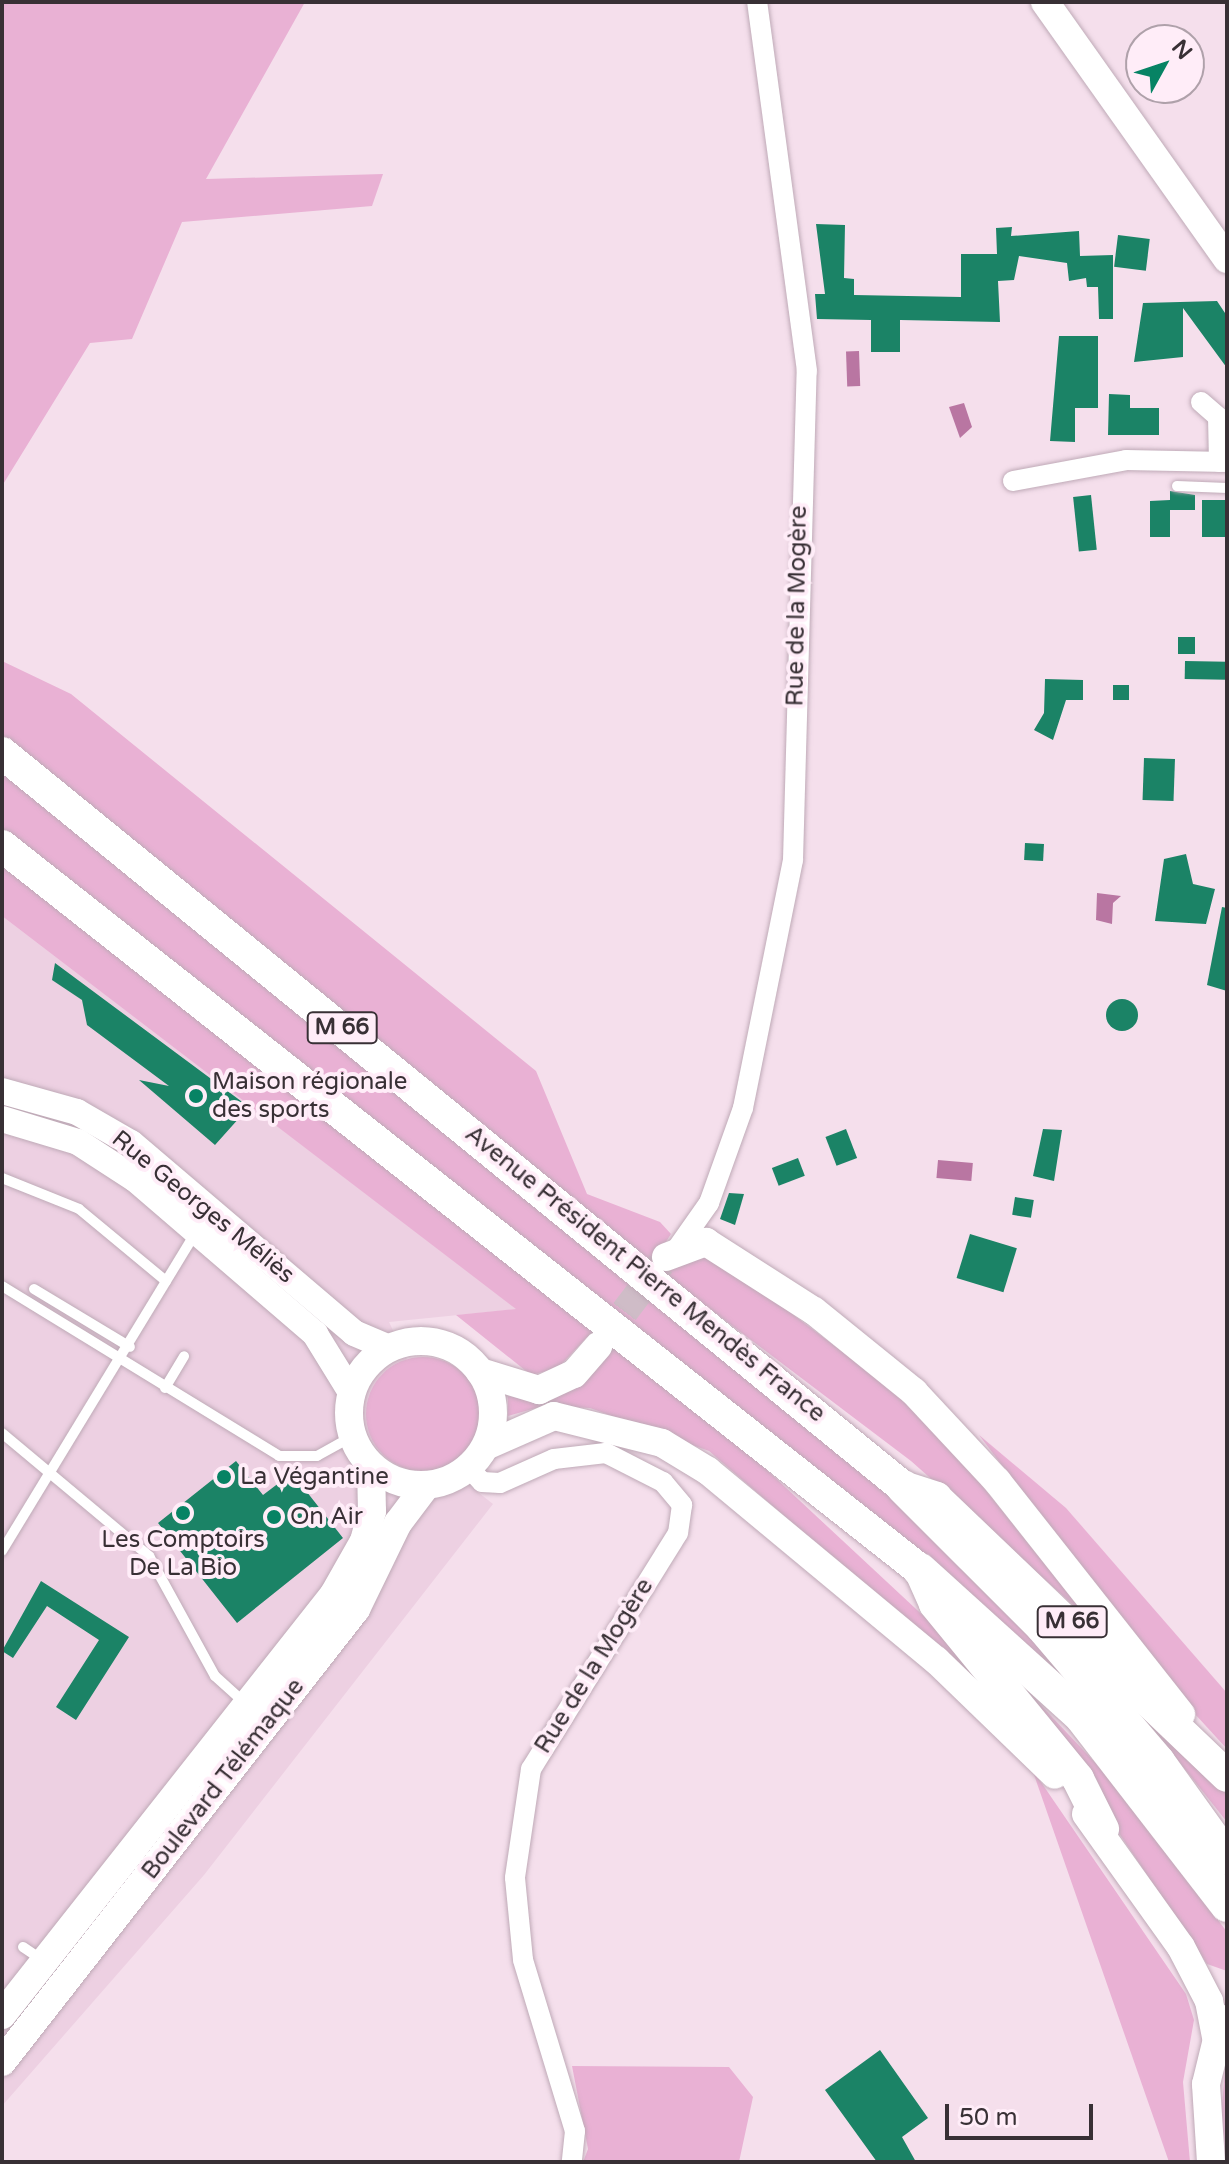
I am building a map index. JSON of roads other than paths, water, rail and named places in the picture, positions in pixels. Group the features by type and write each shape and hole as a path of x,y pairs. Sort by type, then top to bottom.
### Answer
{"highway":[{"name":"Avenue Président Pierre Mendès France","path":"903,1487 1042,1626 1158,1762 1227,1858"},
{"name":"M 66","path":"920,1570 1081,1716 1227,1905"}],"main road":[{"path":"1045,2 1227,259"},
{"name":"Avenue Président Pierre Mendès France","path":"2,753 903,1487"},
{"name":"M 66","path":"2,846 920,1570 935,1604 1078,1779 1103,1829 1197,1976 1216,2036"},
{"path":"684,1248 814,1311 914,1392 997,1481 1227,1776"},
{"path":"480,1372 494,1416 486,1446 469,1468 426,1486 371,1466 353,1436 352,1394 367,1367 390,1348 440,1343 480,1372 539,1390 574,1374 598,1346"},
{"name":"M 66","path":"486,1446 554,1416 662,1443 708,1471 997,1712 1103,1829"},
{"name":"Boulevard Télémaque","path":"2,2015 33,1954 248,1705 347,1573 372,1511 371,1466"},
{"name":"Boulevard Télémaque","path":"2,2062 356,1609 398,1523 426,1486"},
{"name":"M 66","path":"903,1487 936,1498 1227,1776"},
{"path":"1211,2162 1206,2084 1216,2036 1227,2007"}],"street":[{"name":"Rue de la Mogère","path":"709,1203 743,1108 793,860 807,371 757,2"},
{"path":"1013,481 1126,460 1223,462 1218,417 1201,402"},
{"name":"Rue Georges Méliès","path":"2,1091 77,1112 131,1143 354,1333 390,1348"},
{"name":"Rue Georges Méliès","path":"8,1125 98,1152 315,1334 352,1394"},
{"path":"684,1248 709,1203"},
{"path":"684,1248 709,1203"},
{"name":"Rue de la Mogère","path":"469,1468 482,1482 500,1483 554,1459 606,1453 663,1482 682,1505 678,1533 531,1769 518,1905 523,1960 575,2131 572,2162"}],"lane":[{"path":"1177,486 1227,488"},
{"path":"3,1181 79,1209 166,1281"},
{"path":"2,1551 122,1362 196,1232"},
{"path":"2,1286 279,1456 317,1456 353,1436"},
{"path":"34,1289 130,1347"},
{"path":"165,1388 184,1356"},
{"path":"2,1433 149,1556 215,1676 248,1705"}],"tunnel":[{"path":"599,1345 661,1264"}],"place":[{"name":"Maison régionale des sports","path":"196,1096"},
{"name":"La Végantine","path":"224,1477"},
{"name":"Les Comptoirs De La Bio","path":"183,1513"},
{"name":"On Air","path":"274,1517"}]}
